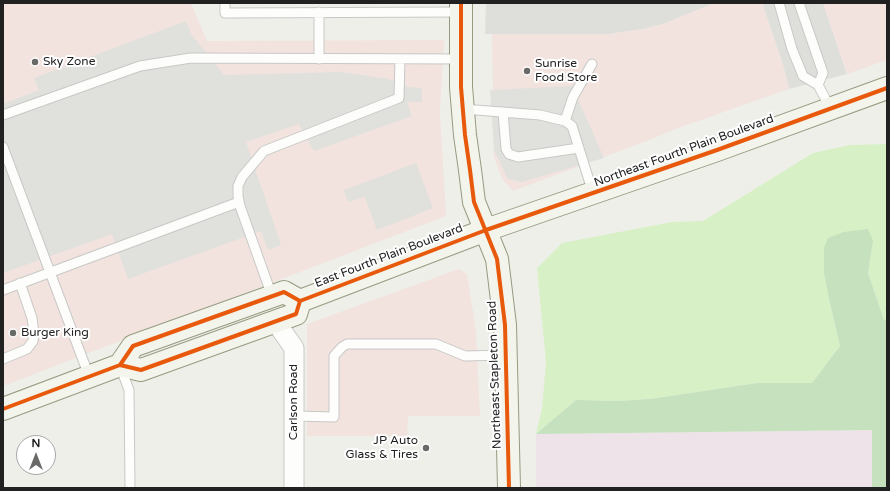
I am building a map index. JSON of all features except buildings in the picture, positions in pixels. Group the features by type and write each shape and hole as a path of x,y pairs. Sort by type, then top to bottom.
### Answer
{"main road":[{"name":"Northeast Stapleton Road","path":"461,7 461,87 465,135 474,202 497,259 505,325 509,488"},
{"name":"Northeast Fourth Plain Boulevard","path":"486,230 887,88"},
{"name":"East Fourth Plain Boulevard","path":"300,301 486,230"},
{"path":"3,409 120,365 141,370 296,314 300,301 284,292 272,296 133,346 120,365"}],"street":[{"name":"Carlson Road","path":"275,321 294,348 294,488"}],"lane":[{"path":"225,3 225,12 319,12 461,7"},
{"path":"779,3 792,49 803,76 818,85 831,108"},
{"path":"799,3 823,72 818,85"},
{"path":"319,12 319,59"},
{"path":"3,115 140,66 191,58 400,60 461,59"},
{"path":"272,296 239,202 238,186 242,177 264,151 399,98 400,60"},
{"path":"565,121 572,97 592,64"},
{"path":"463,108 540,115 565,121 572,126 593,193"},
{"path":"503,112 506,149 509,154 518,158 579,148"},
{"path":"3,147 89,376"},
{"path":"3,290 239,202"},
{"path":"3,359 27,349 33,341 34,333 32,318 20,283"},
{"path":"294,416 334,417 334,356 337,351 347,344 436,344 465,356 506,355"},
{"path":"120,365 129,390 130,488"}],"shaded area":[{"path":"3,3 191,3 207,41 444,40 440,113 446,216 3,386"},
{"path":"486,3 715,3 663,24 643,29 609,34 485,34"},
{"path":"715,3 762,3 783,65 789,89 681,127 513,191 502,179 494,157 492,34 609,34 643,29 663,24"},
{"path":"762,3 823,3 847,74 789,89 783,65"},
{"path":"823,3 887,3 887,60 847,74"},
{"path":"186,21 191,34 224,75 341,72 389,79 408,87 422,88 422,102 407,102 412,116 314,151 299,124 246,142 281,245 268,250 261,231 128,279 112,234 3,273 3,104 39,90 34,78"},
{"path":"572,86 604,158 522,182 508,179 494,150 490,90"},
{"path":"416,163 433,208 377,230 365,197 348,202 344,190"},
{"path":"459,269 467,274 476,331 480,416 408,416 407,436 307,436 307,324"},
{"path":"872,430 872,488 536,488 536,434"}],"green space":[{"path":"887,144 887,321 884,320 868,273 873,241 824,248 824,273 840,346 812,383 757,383 650,399 618,401 576,400 536,434 542,408 546,363 537,268 562,243 672,222 703,221 813,153 850,145"},
{"path":"868,229 873,241 868,273 884,320 887,321 887,488 872,488 872,430 536,434 576,400 618,401 650,399 757,383 812,383 840,346 824,273 824,248 828,238 844,232"}],"cycle path":[{"path":"461,3 461,87 465,135 474,202 497,259 505,325 509,488"},
{"path":"300,301 486,230 717,150 887,88"},
{"path":"120,365 133,346 284,292 300,301"},
{"path":"3,409 120,365 141,370 296,314 300,301"}],"place":[{"name":"Sky Zone","path":"35,62"},
{"name":"Sunrise Food Store","path":"527,71"},
{"name":"Burger King","path":"13,333"},
{"name":"JP Auto Glass & Tires","path":"426,448"}]}
